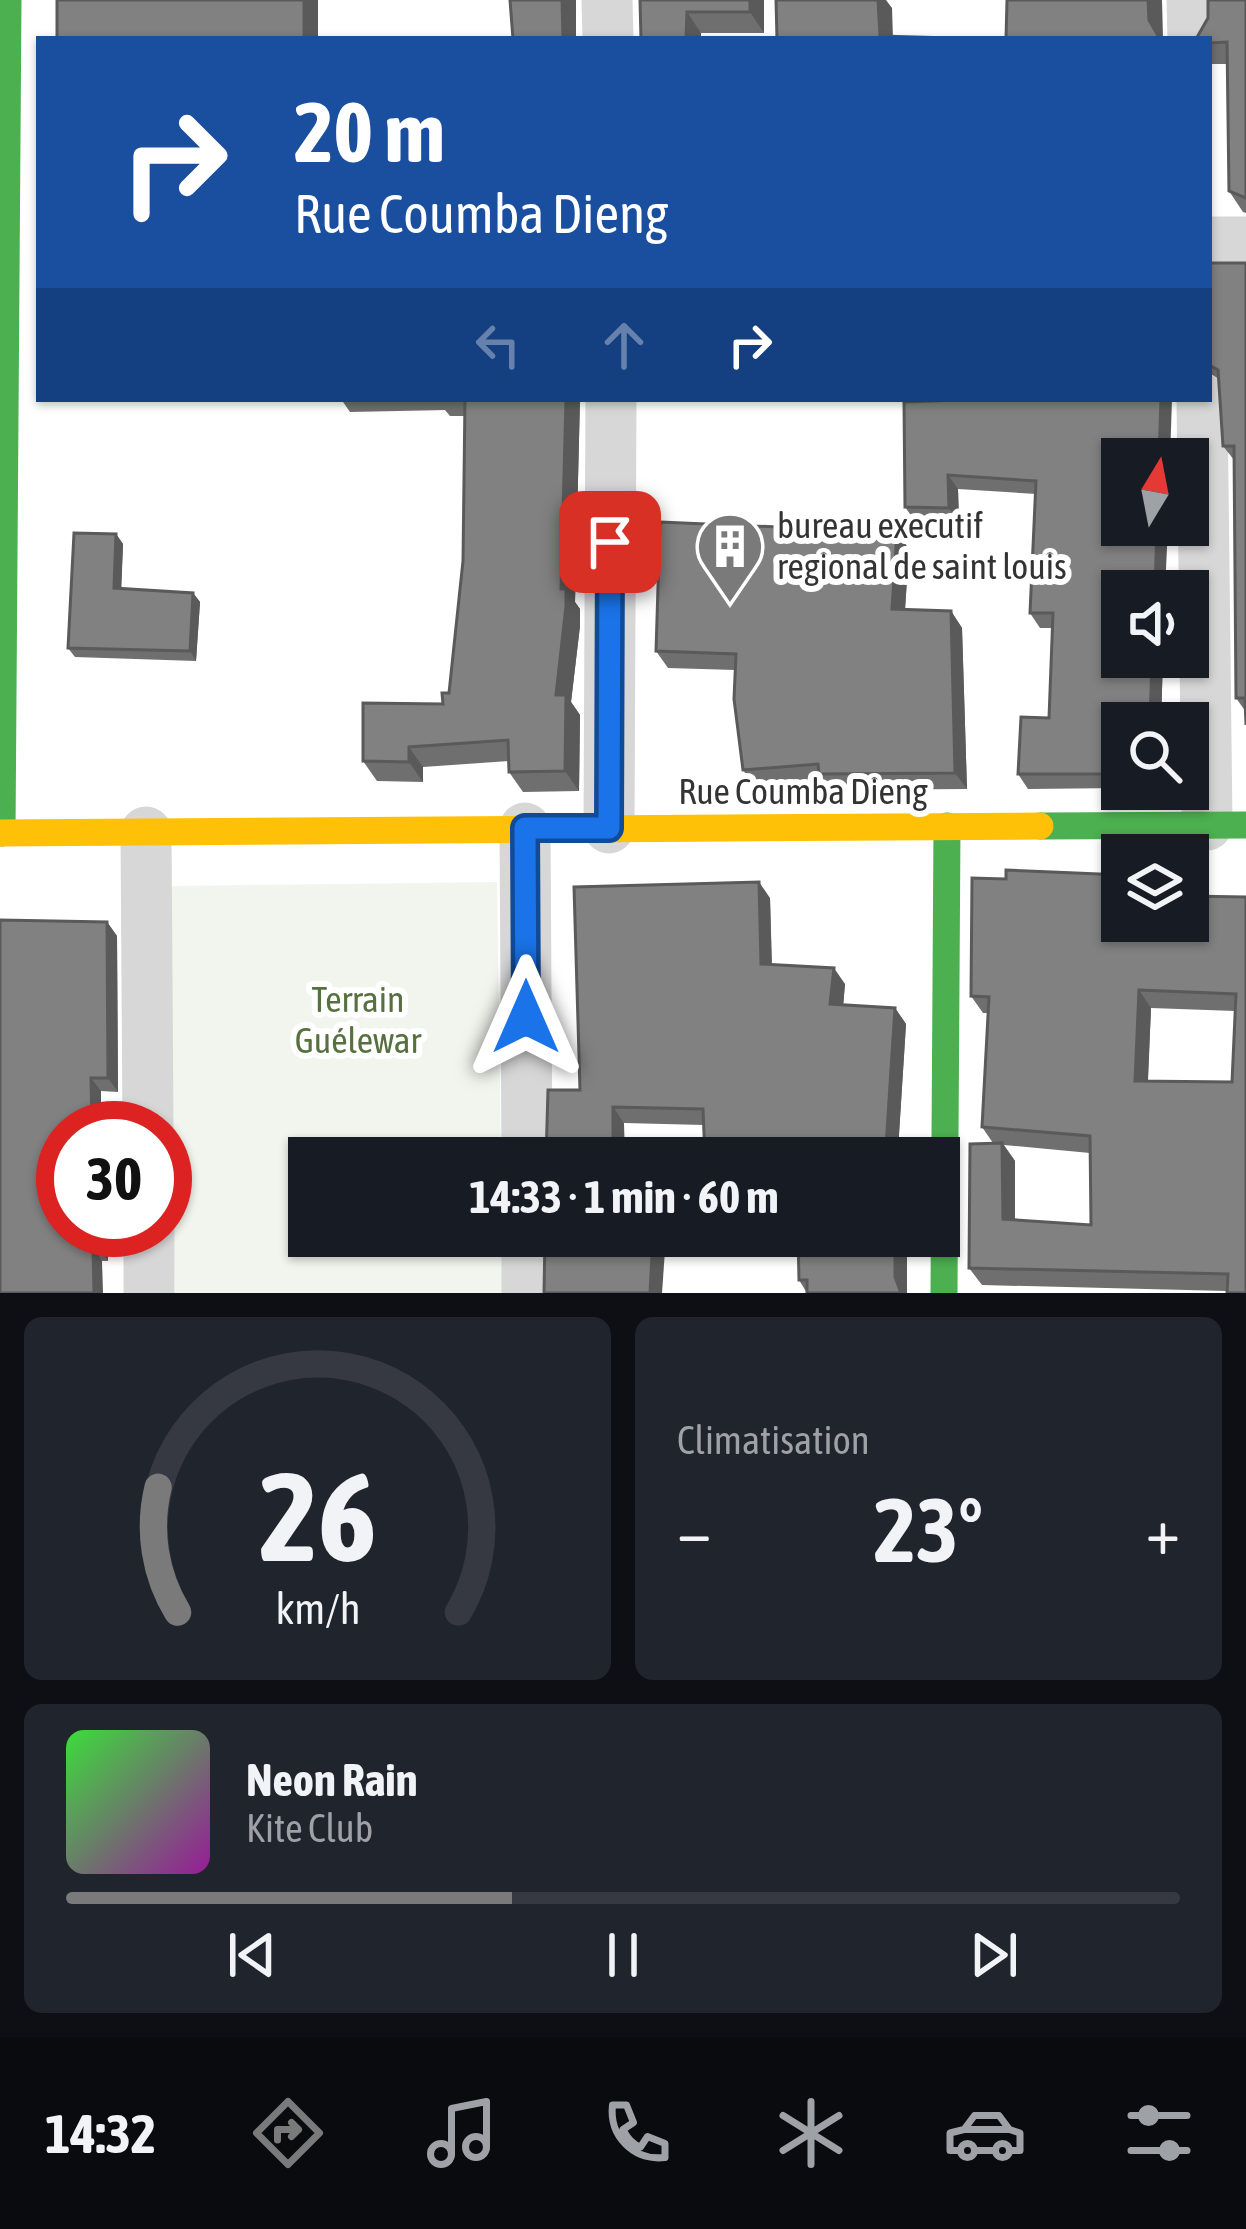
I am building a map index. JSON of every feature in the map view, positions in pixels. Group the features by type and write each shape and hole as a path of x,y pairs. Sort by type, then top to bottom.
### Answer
{"street":[{"path":"1,832 16,248 8,0"},
{"path":"607,0 608,36"},
{"path":"1192,0 1193,36"},
{"path":"1212,242 1246,242"},
{"path":"609,828 611,402"},
{"path":"1202,402 1227,825"},
{"name":"Rue Coumba Dieng","path":"1,832 1227,825"},
{"path":"944,1293 947,826"},
{"path":"525,828 527,1137"},
{"path":"146,832 148,1101"},
{"path":"149,1257 149,1293"},
{"path":"527,1257 527,1293"}],"green space":[{"name":"Terrain Guélewar","path":"497,882 501,1137 288,1137 288,1257 502,1257 503,1293 175,1293 174,1257 192,1257 192,1101 172,1101 169,886"}],"building":[{"path":"57,0 304,0 304,36 57,36"},
{"path":"510,0 562,0 563,36 513,36"},
{"path":"640,0 750,0 750,12 687,12 686,36 641,36"},
{"path":"776,0 878,0 880,36 777,36"},
{"path":"1007,0 1148,0 1149,20 1158,36 1006,36"},
{"path":"1208,0 1246,0 1246,198 1229,191 1227,42 1212,43 1212,36 1198,36 1208,18"},
{"path":"1212,263 1246,263 1246,725 1245,698 1236,698 1234,446 1223,446 1218,370 1212,367"},
{"path":"465,402 566,402 561,589 566,589 566,606 556,695 566,695 565,771 509,772 508,740 409,747 409,762 363,761 363,703 443,704 442,693 449,693 463,561"},
{"path":"904,402 1161,402 1160,438 1101,438 1101,546 1156,546 1156,570 1101,570 1101,678 1151,678 1151,702 1101,702 1101,774 1018,774 1021,717 1049,718 1053,613 1030,613 1036,481 948,475 949,508 905,507"},
{"path":"660,522 897,532 892,609 951,611 955,773 819,774 818,764 743,770 734,699 736,654 656,651"},
{"path":"74,533 116,534 114,588 193,593 190,651 68,648"},
{"path":"1006,870 1101,874 1101,942 1209,942 1209,896 1246,897 1246,1293 1227,1293 1228,1274 969,1268 970,1144 1002,1143 1003,1219 1091,1225 1090,1136 982,1127 989,997 971,996 972,878 1006,879","holes":["1139,990 1236,994 1232,1082 1135,1081"]},
{"path":"759,882 761,964 834,968 830,1004 895,1008 887,1137 704,1137 703,1109 613,1107 613,1137 547,1137 548,1090 580,1090 574,887"},
{"path":"0,920 107,922 108,1078 91,1078 91,1101 36,1101 36,1257 93,1257 94,1293 0,1293"},
{"path":"545,1257 652,1257 650,1293 544,1293"},
{"path":"798,1257 895,1257 901,1293 807,1293 807,1280 799,1280"}],"traffic: fast":[{"path":"2,833 8,0"},
{"path":"1040,826 1246,825"},
{"path":"944,1293 947,826"}],"traffic: slow":[{"path":"0,833 1040,826"}],"place":[{"name":"bureau executif regional de saint louis","path":"730,605"}],"route":[{"path":"526,1017 525,828 609,828 610,542"}]}
